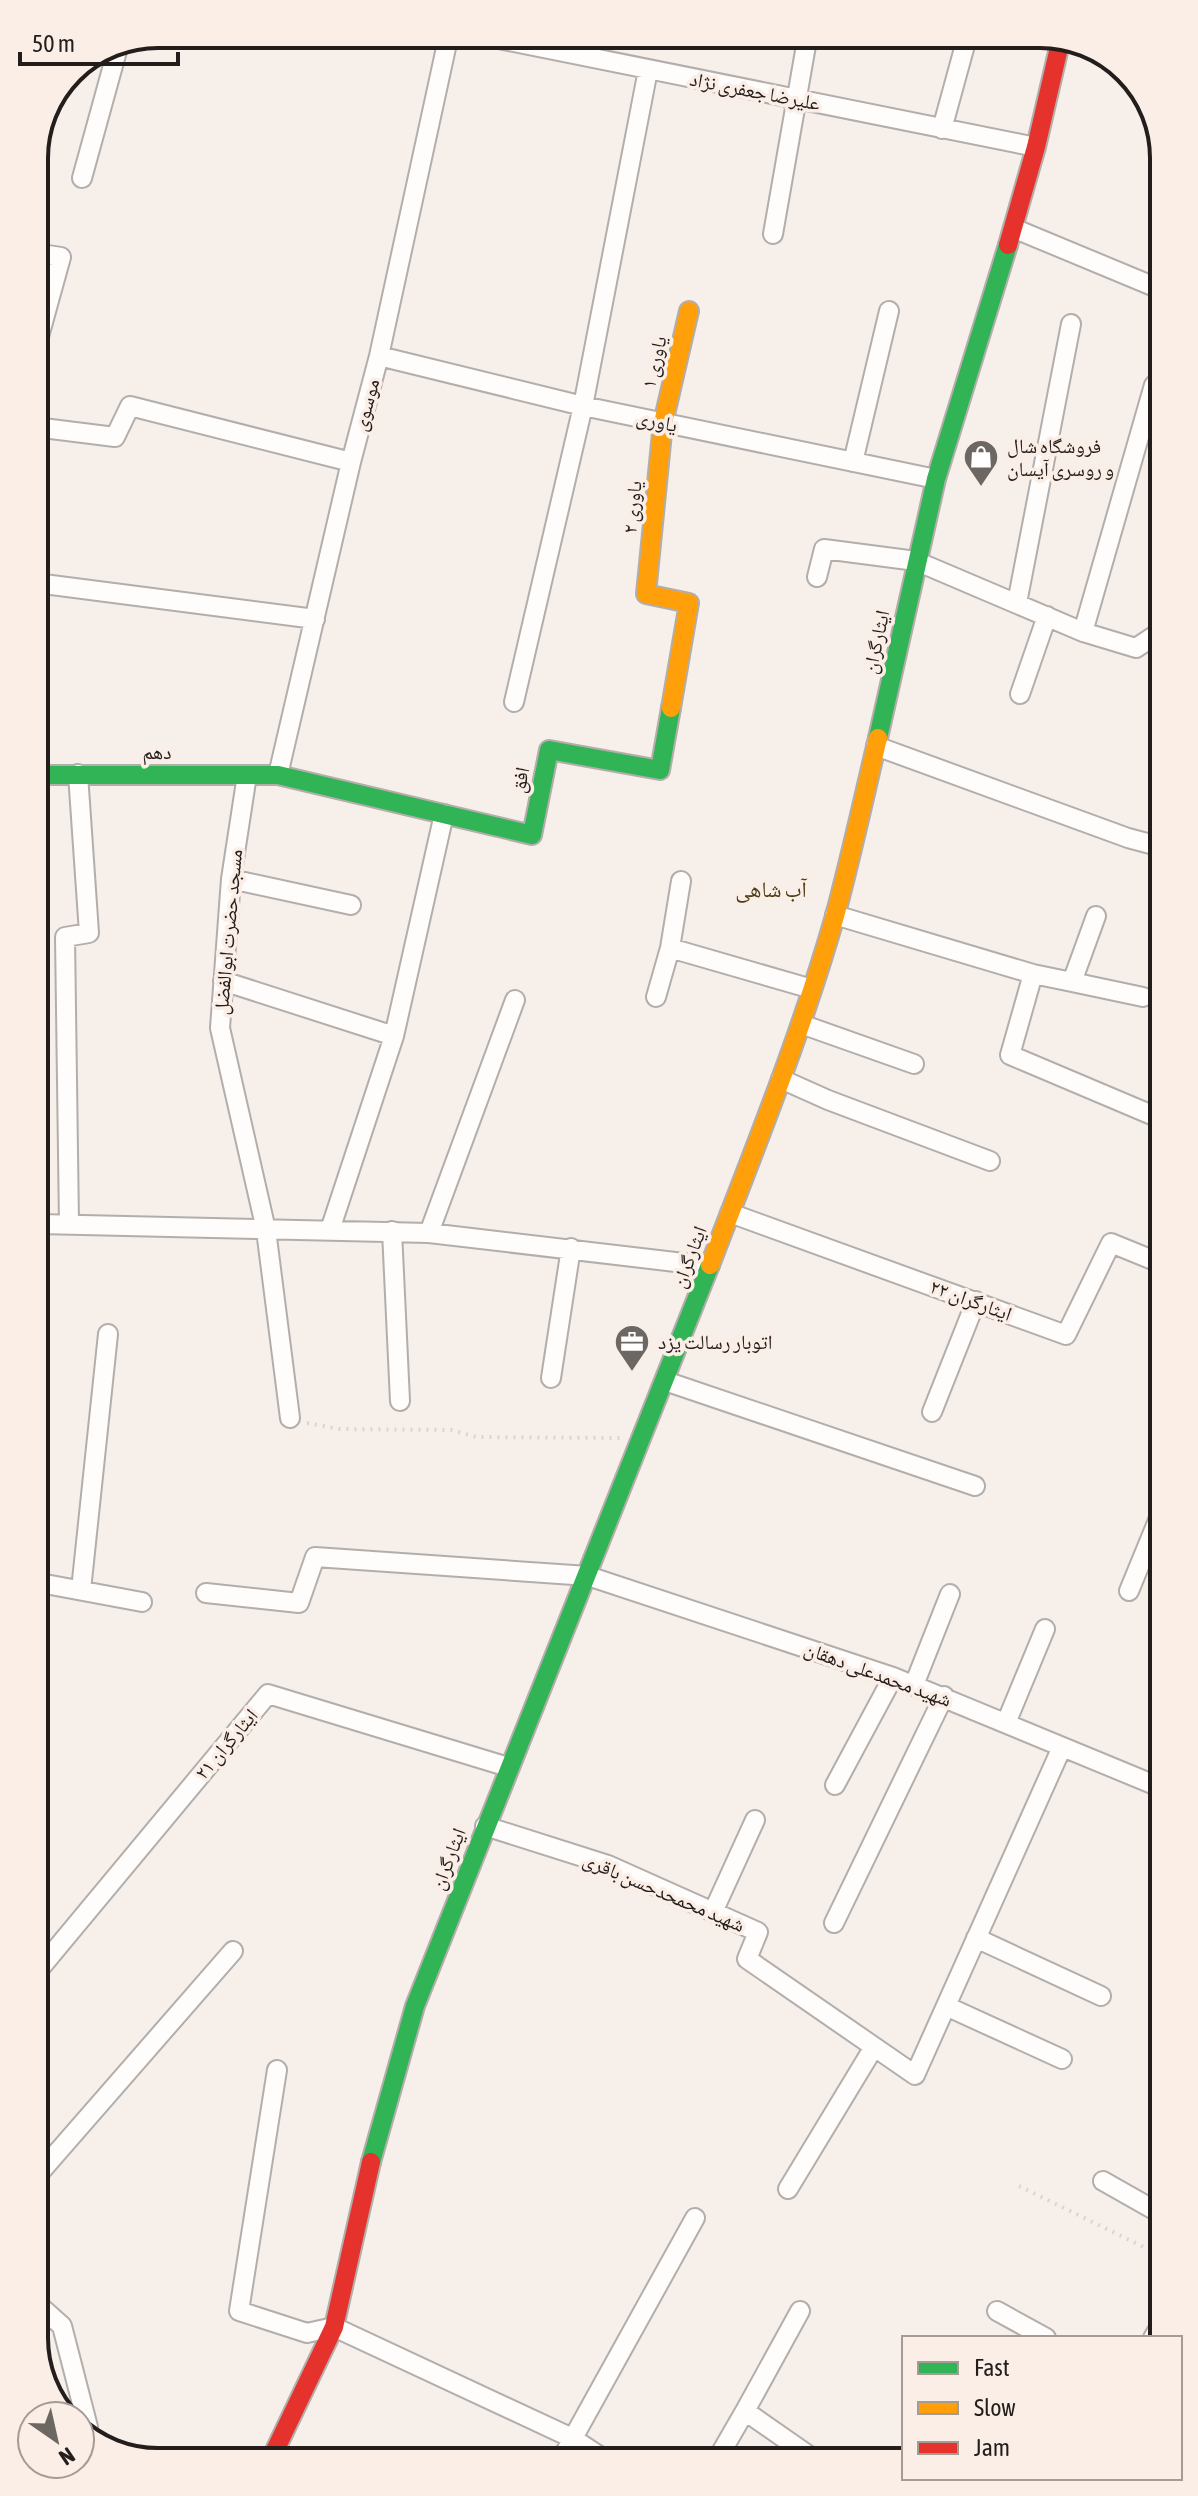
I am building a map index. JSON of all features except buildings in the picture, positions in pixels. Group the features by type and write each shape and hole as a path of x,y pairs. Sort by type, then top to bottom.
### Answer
{"main road":[{"name":"ایثارگران","path":"276,2448 334,2327 379,2127 415,2006 508,1767 643,1438 801,1024 835,915 936,479 1013,228 1059,50"},
{"name":"یاوری ۱","path":"663,423 689,311"},
{"name":"یاوری ۲","path":"646,594 663,423"},
{"name":"افق","path":"278,775 532,835 549,750 660,770 689,603 646,594"},
{"name":"دهم","path":"48,775 278,775"}],"street":[{"name":"موسوی","path":"278,775 379,356 446,48"},
{"name":"علیرضا جعفری نژاد","path":"550,48 1036,147"},
{"path":"773,234 805,48"},
{"path":"942,129 964,48"},
{"path":"82,178 116,56"},
{"path":"514,702 583,406 648,70"},
{"path":"1013,228 1150,285"},
{"path":"48,255 61,257 48,304"},
{"path":"853,462 889,311"},
{"path":"1017,603 1071,324"},
{"name":"یاوری","path":"379,356 583,406 936,479"},
{"path":"1083,632 1150,399"},
{"path":"48,429 115,437 130,406 351,462"},
{"path":"817,577 824,549 916,561 1083,632 1136,648 1150,639"},
{"path":"48,585 315,619"},
{"path":"1020,694 1047,616"},
{"path":"876,746 1150,844"},
{"path":"69,1224 65,937 89,933 78,774"},
{"name":"مسجد حضرت ابوالفضل","path":"247,775 231,879 220,1028 266,1230 290,1418"},
{"path":"330,1230 394,1036 444,814"},
{"path":"231,879 351,905"},
{"path":"656,997 670,948 681,881"},
{"path":"835,915 1033,974 1143,997"},
{"path":"1072,982 1096,916"},
{"path":"670,948 812,989"},
{"path":"1033,974 1010,1055 1150,1114"},
{"path":"223,981 394,1036"},
{"path":"429,1233 515,1000"},
{"path":"801,1024 914,1064"},
{"path":"781,1079 990,1161"},
{"name":"ایثارگران ۲۲","path":"730,1213 1066,1335 1111,1243 1150,1259"},
{"path":"48,1224 429,1233 709,1266"},
{"path":"392,1231 400,1401"},
{"path":"551,1378 571,1248"},
{"path":"932,1412 976,1301"},
{"path":"81,1590 108,1334"},
{"path":"665,1381 975,1486"},
{"path":"1129,1591 1150,1540"},
{"name":"شهید محمدعلی دهقان","path":"206,1593 299,1603 315,1557 588,1576 893,1677 1150,1783"},
{"path":"48,1584 142,1602"},
{"path":"914,1685 950,1594"},
{"path":"1006,1723 1045,1629"},
{"path":"835,1785 893,1677"},
{"name":"ایثارگران ۲۱","path":"48,1945 268,1694 508,1767"},
{"path":"834,1923 944,1696"},
{"path":"1062,1747 946,2006 1062,2059"},
{"path":"713,1912 755,1820"},
{"name":"شهید محمحدحسن باقری","path":"485,1826 608,1865 758,1932 747,1959 915,2075 946,2006"},
{"path":"976,1938 1101,1996"},
{"path":"48,2163 233,1951"},
{"path":"788,2189 874,2047"},
{"path":"277,2070 239,2311 307,2333 334,2327 572,2438 587,2448"},
{"path":"1103,2181 1150,2208"},
{"path":"567,2448 695,2218"},
{"path":"724,2448 800,2311"},
{"path":"997,2311 1042,2336"},
{"path":"48,2313 62,2326 81,2400"},
{"path":"745,2411 798,2448"}],"path":[{"path":"290,1418 339,1429 451,1430 476,1437 643,1438"},
{"path":"1019,2186 1150,2250"}],"traffic: fast":[{"path":"878,738 936,479 1008,245"},
{"path":"48,775 278,775 532,835 549,750 660,770 671,708"},
{"path":"371,2162 415,2006 710,1265"}],"traffic: slow":[{"path":"671,708 689,603 646,594 663,423 689,311"},
{"path":"710,1265 822,960 878,738"}],"traffic: jam":[{"path":"1008,245 1036,147 1059,50"},
{"path":"276,2448 334,2327 371,2162"}],"place":[{"name":"فروشگاه شال و روسری آیسان","path":"981,488"},
{"name":"اتوبار رسالت یزد","path":"632,1373"}],"district":[{"name":"آب شاهی","path":"771,889"}]}
